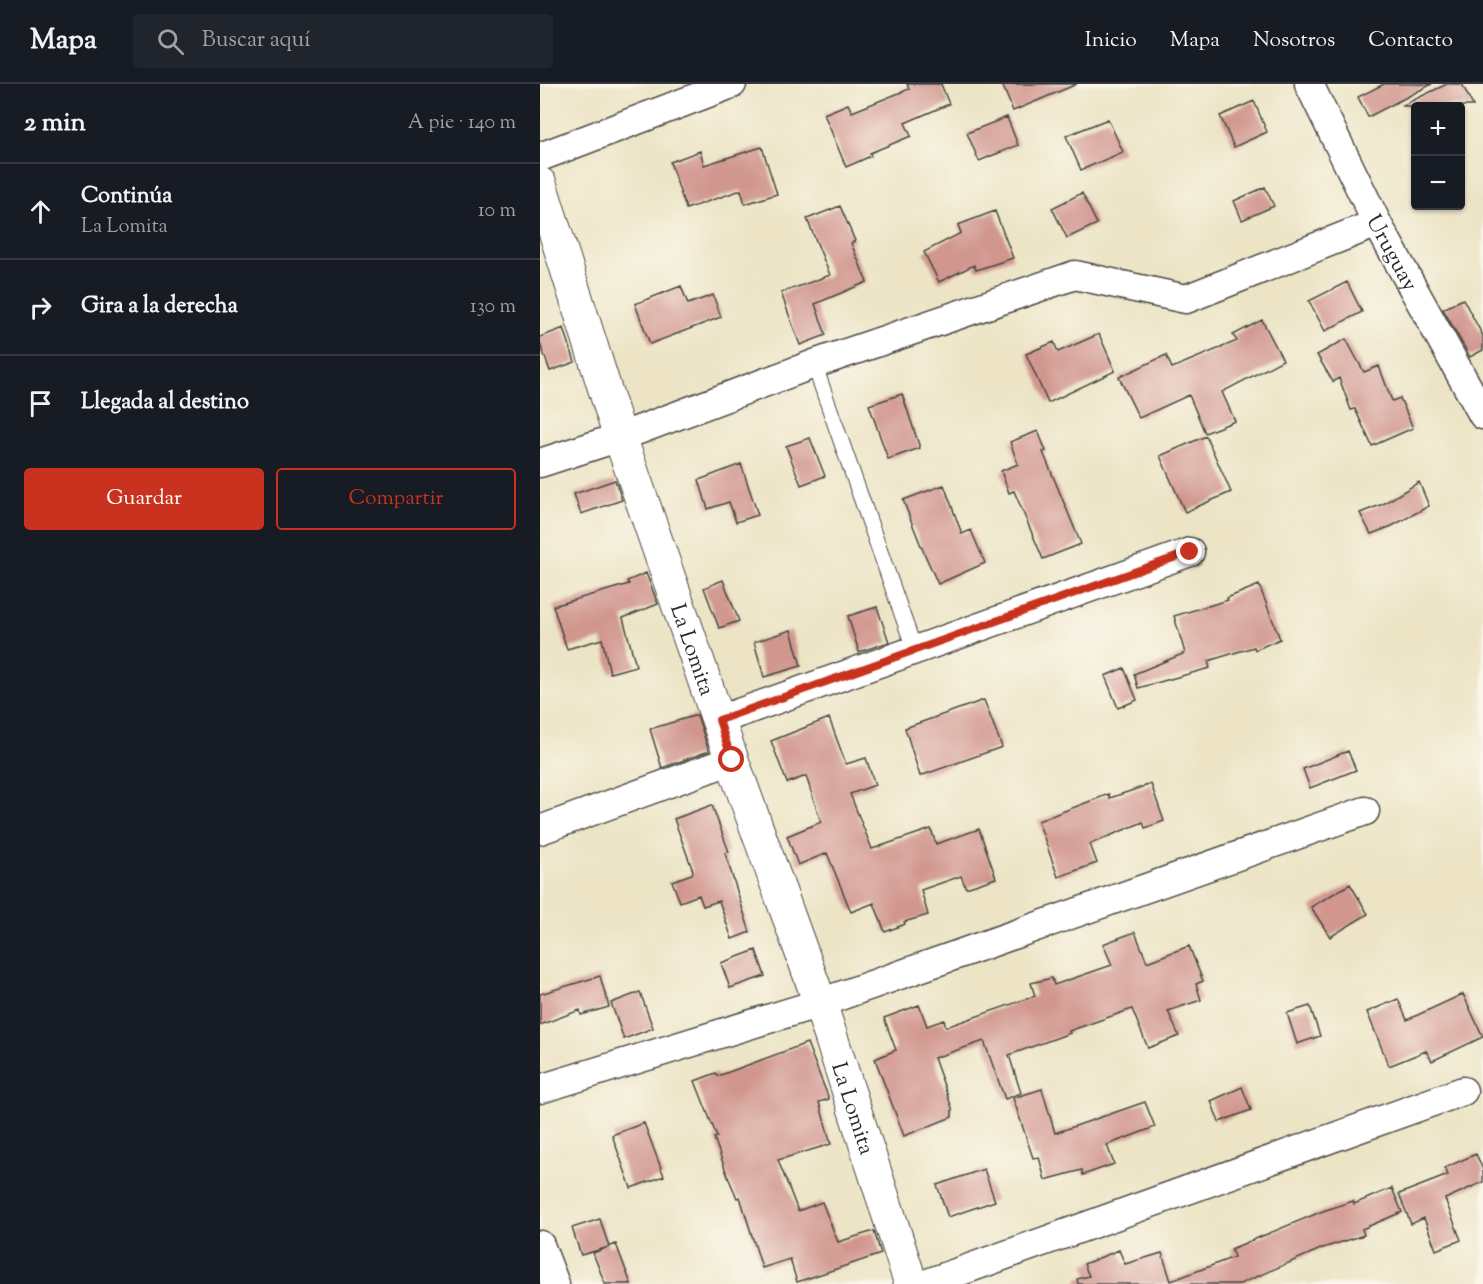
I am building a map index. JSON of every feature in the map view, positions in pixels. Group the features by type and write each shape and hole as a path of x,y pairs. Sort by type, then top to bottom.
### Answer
{"street":[{"path":"540,157 732,84"},
{"name":"Uruguay","path":"1309,84 1377,223 1483,415"},
{"name":"La Lomita","path":"540,184 620,437 732,760 820,1003 911,1284"},
{"path":"540,463 620,437 814,364 1075,275 1186,299 1377,223"},
{"path":"719,720 1190,552"},
{"path":"540,830 732,760"},
{"path":"540,1089 820,1003 1365,811"},
{"path":"925,1284 1463,1090"},
{"path":"540,1245 555,1284"}],"lane":[{"path":"814,364 915,651"}],"building":[{"path":"907,84 941,84 949,104 905,123 911,136 870,153 871,156 846,167 824,114 848,104 852,112 909,89"},
{"path":"1002,84 1077,84 1013,111"},
{"path":"1384,84 1432,84 1368,117 1358,97"},
{"path":"1447,84 1462,84 1473,106 1465,106 1465,102 1411,102 1411,106 1401,106"},
{"path":"1254,101 1267,132 1234,147 1220,116"},
{"path":"1007,117 1018,145 979,161 967,133"},
{"path":"1108,119 1123,152 1081,170 1066,136"},
{"path":"762,147 777,194 745,204 741,190 686,209 670,162 700,151 704,165"},
{"path":"1265,187 1274,206 1242,220 1234,201"},
{"path":"1082,193 1097,224 1067,238 1052,208"},
{"path":"840,206 855,241 851,243 867,282 815,304 826,335 800,345 781,293 830,275 807,219"},
{"path":"995,211 1013,258 976,270 974,265 939,282 924,252 961,233 958,225"},
{"path":"1347,282 1362,312 1325,331 1309,301"},
{"path":"681,286 688,304 713,295 721,317 650,344 635,304"},
{"path":"1463,299 1483,336 1483,350 1470,357 1443,309"},
{"path":"1262,320 1283,360 1222,392 1235,421 1205,433 1189,395 1139,418 1119,377 1166,355 1172,368 1237,341 1233,335"},
{"path":"564,328 575,362 550,371 540,337"},
{"path":"1099,334 1115,371 1048,403 1026,354 1054,342 1058,352"},
{"path":"1346,339 1364,372 1379,366 1392,401 1400,398 1413,428 1372,446 1355,409 1351,410 1339,378 1333,382 1317,355"},
{"path":"902,394 920,448 888,459 869,405"},
{"path":"1038,431 1046,451 1043,452 1081,544 1043,559 1014,491 1009,493 1001,471 1018,464 1010,442"},
{"path":"1206,436 1231,492 1185,512 1160,456"},
{"path":"810,438 825,476 801,485 786,446"},
{"path":"741,464 758,515 736,522 729,502 708,509 699,480"},
{"path":"615,480 622,500 581,514 574,494"},
{"path":"1419,482 1429,506 1392,526 1371,534 1360,513 1383,504"},
{"path":"944,485 962,534 971,530 985,563 938,584 903,500"},
{"path":"646,573 658,604 623,618 636,666 610,673 602,639 567,649 553,606 629,584 627,581"},
{"path":"723,580 739,621 719,628 704,588"},
{"path":"1259,585 1280,639 1255,650 1254,647 1208,661 1210,668 1138,688 1134,674 1185,653 1174,616 1228,600 1227,598"},
{"path":"877,607 889,642 859,652 848,616"},
{"path":"791,630 801,666 764,677 754,642"},
{"path":"1124,668 1137,700 1118,708 1105,676"},
{"path":"984,700 1002,747 920,776 905,728"},
{"path":"697,715 709,751 662,768 650,729"},
{"path":"829,718 846,764 866,758 875,785 850,794 872,849 931,829 936,844 979,829 996,878 966,888 961,876 921,890 928,915 904,922 905,924 885,932 874,903 851,912 827,853 798,865 787,836 821,822 806,776 787,783 771,741"},
{"path":"1348,751 1356,770 1310,788 1303,769"},
{"path":"1151,784 1164,821 1145,828 1143,822 1090,844 1097,863 1058,877 1038,821 1109,794 1110,798"},
{"path":"712,805 729,852 725,853 750,932 732,939 719,901 703,906 699,895 680,902 672,881 692,874 693,871 674,819"},
{"path":"1350,884 1368,914 1330,937 1311,907"},
{"path":"1135,932 1147,962 1189,946 1203,981 1196,984 1201,1000 1168,1011 1179,1036 1148,1048 1132,1009 1069,1031 1070,1033 1009,1055 1021,1093 1005,1099 984,1041 934,1058 952,1108 952,1117 904,1136 875,1059 896,1050 884,1018 919,1005 927,1026 944,1020 946,1027 1035,996 1031,983 1052,978 1054,985 1112,965 1103,944"},
{"path":"756,950 765,976 730,988 721,963"},
{"path":"600,976 609,1007 581,1015 580,1010 540,1025 540,994"},
{"path":"640,992 653,1028 624,1039 611,1003"},
{"path":"1463,994 1483,1037 1432,1061 1426,1051 1389,1066 1367,1012 1398,999 1407,1020"},
{"path":"1310,1006 1320,1036 1297,1044 1287,1013"},
{"path":"807,1043 829,1099 819,1102 831,1144 778,1160 798,1211 822,1202 838,1242 874,1231 881,1254 797,1282 790,1259 762,1268 740,1197 737,1198 728,1177 714,1138 717,1137 695,1081 716,1073 718,1076"},
{"path":"1242,1087 1251,1110 1219,1122 1211,1101"},
{"path":"1042,1089 1055,1133 1145,1102 1155,1127 1107,1145 1114,1164 1083,1175 1082,1170 1045,1180 1039,1157 1033,1158 1013,1098"},
{"path":"644,1123 664,1176 631,1188 612,1135"},
{"path":"1476,1154 1483,1170 1483,1182 1445,1199 1461,1240 1436,1250 1424,1218 1411,1224 1399,1194 1448,1175 1444,1168"},
{"path":"984,1169 995,1201 948,1217 937,1185"},
{"path":"1392,1188 1402,1212 1362,1229 1364,1235 1323,1248 1240,1284 1078,1284 1077,1279 1089,1276 1084,1264 1119,1250 1125,1264 1162,1253 1171,1281 1234,1257 1231,1249 1323,1211 1353,1201 1354,1204"},
{"path":"600,1219 609,1247 581,1255 572,1228"},
{"path":"616,1244 631,1284 605,1284 593,1253"}],"route":[{"path":"732,760 719,720 1190,552"}]}
